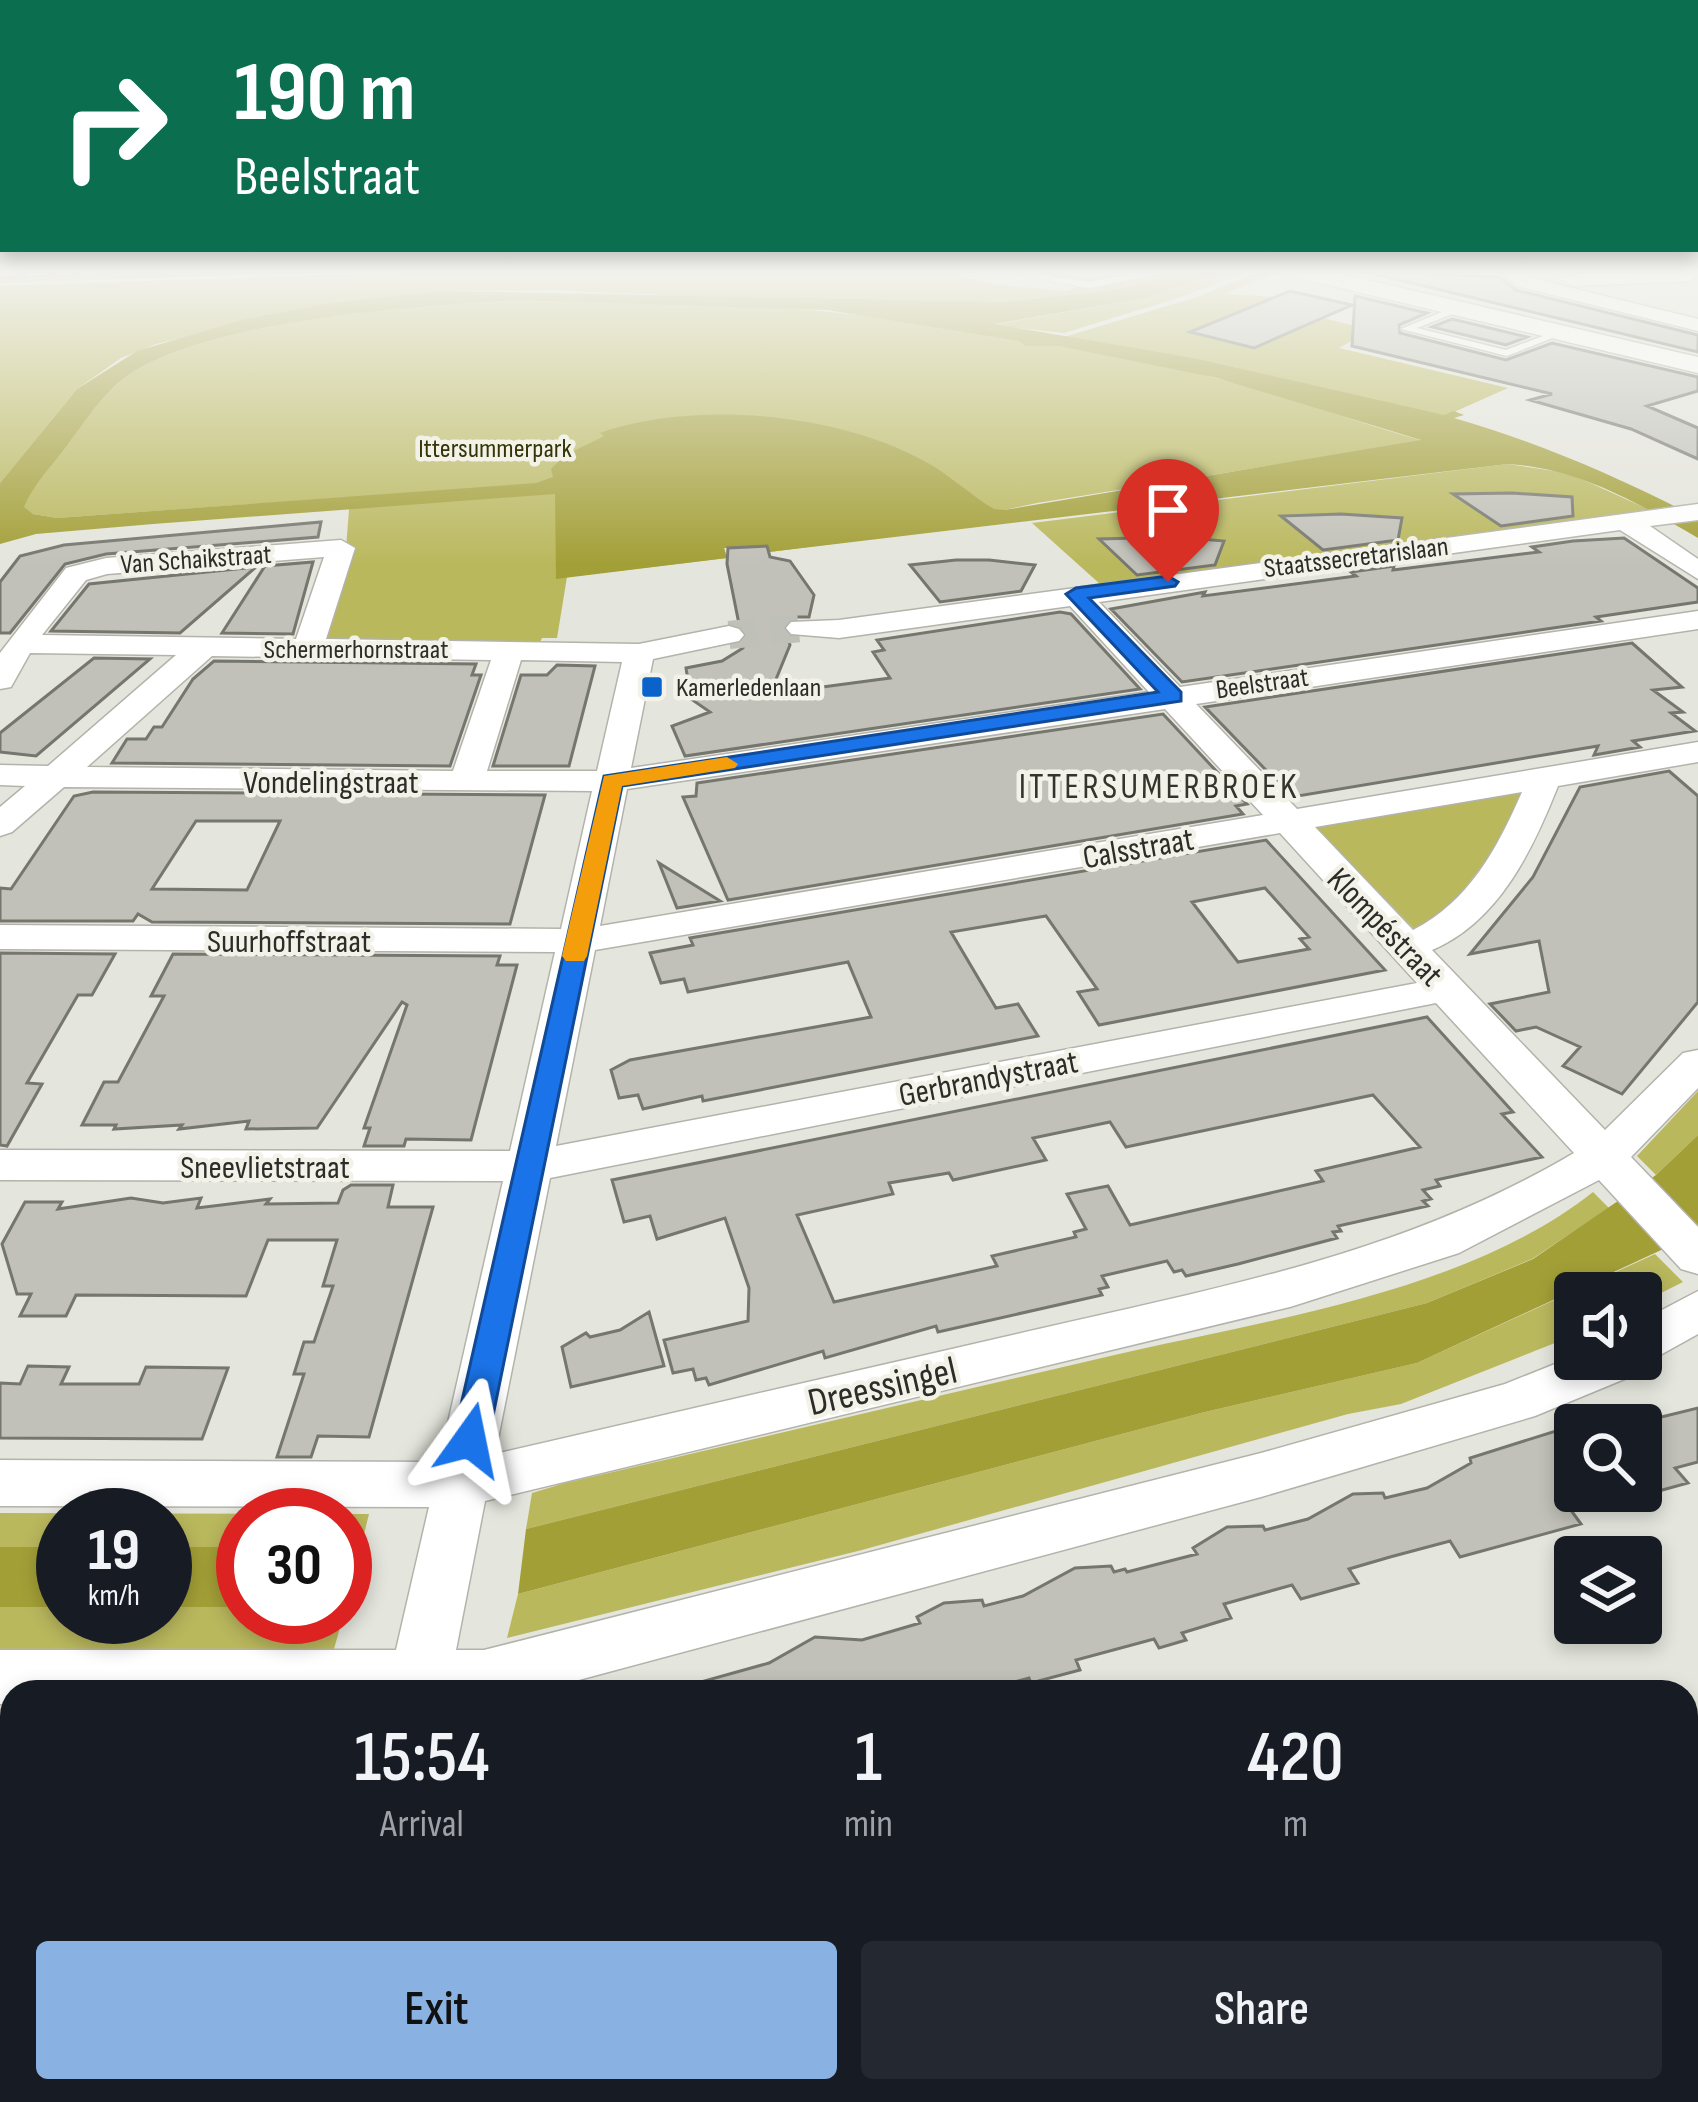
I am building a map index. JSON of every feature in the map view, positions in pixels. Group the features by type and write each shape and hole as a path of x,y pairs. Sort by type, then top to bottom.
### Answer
{"street":[{"name":"Staatssecretarislaan","path":"801,628 839,629 1698,512"},
{"path":"1628,523 1698,571"},
{"name":"Van Schaikstraat","path":"0,680 20,644 76,574 106,566 341,548 308,649"},
{"name":"Klompéstraat","path":"1076,594 1694,1253"},
{"name":"Beelstraat","path":"612,781 1698,620"},
{"path":"419,1680 640,653 729,635"},
{"name":"Schermerhornstraat","path":"20,644 640,653"},
{"path":"0,825 203,648"},
{"path":"467,780 509,650"},
{"name":"Calsstraat","path":"578,941 1698,752"},
{"path":"0,775 51,778"},
{"path":"1406,947 1435,938 1484,890 1516,849 1545,777"},
{"name":"Vondelingstraat","path":"51,778 612,781"},
{"name":"Suurhoffstraat","path":"0,937 578,941"},
{"name":"Gerbrandystraat","path":"530,1166 1447,989"},
{"name":"Dreessingel","path":"0,1483 460,1486 1351,1273 1442,1241 1541,1194 1621,1170 1698,1063"},
{"name":"Sneevlietstraat","path":"0,1165 530,1166"},
{"path":"1662,1333 1698,1310"},
{"path":"462,1680 1261,1475 1516,1400 1567,1380"},
{"path":"0,1677 179,1680"}],"green space":[{"path":"0,369 105,369 77,389 0,483"},
{"name":"Ittersummerpark","path":"140,369 1176,369 1275,394 1424,441 1037,503 864,540 769,552 766,546 724,548 727,558 567,577 557,638 542,638 539,644 323,639 346,548 350,497 57,518 23,507 118,383"},
{"path":"1242,369 1428,369 1508,388 1445,416"},
{"path":"1508,464 1568,473 1650,510 1100,584 1032,523"},
{"path":"1525,790 1480,868 1422,937 1314,826"},
{"path":"1698,1091 1698,1135 1656,1175 1637,1156"},
{"path":"1593,1192 1609,1208 1532,1259 1427,1303 526,1529 532,1493 1360,1299 1485,1256 1541,1227"},
{"path":"1655,1254 1683,1282 1662,1292 1662,1272 1616,1272"},
{"path":"1554,1300 1554,1343 1401,1404 1348,1414 862,1550 507,1638 518,1594 1205,1412 1417,1363"},
{"path":"0,1513 36,1513 36,1547 0,1547"},
{"path":"192,1514 216,1514 216,1547 192,1547"},
{"path":"0,1607 36,1607 36,1644 192,1644 192,1607 216,1607 216,1644 335,1644 332,1656 0,1655"}],"shaded area":[{"path":"108,369 140,369 118,383 97,406 43,476 24,507 33,514 57,518 536,483 553,477 551,469 604,436 600,433 680,416 770,417 857,434 933,466 994,509 1004,510 1421,440 1173,369 1243,369 1444,415 1454,411 1464,415 1454,418 1579,462 1698,518 1698,538 1583,480 1508,464 769,552 766,546 724,548 727,558 556,579 555,494 36,534 0,544 0,483 77,389"},
{"path":"1698,1135 1698,1233 1614,1272 1554,1272 1554,1300 1417,1363 1205,1412 518,1594 526,1529 1427,1303 1533,1259 1656,1175"},
{"path":"0,1547 36,1547 36,1607 0,1607"},
{"path":"192,1547 216,1547 216,1607 192,1607"}],"building":[{"path":"1448,369 1664,369 1698,377 1698,391 1647,406 1698,428 1698,459 1631,429 1530,400 1552,394"},
{"path":"1453,494 1572,497 1573,516 1501,526"},
{"path":"1281,516 1402,518 1398,540 1323,550"},
{"path":"321,522 318,537 106,554 65,564 10,633 0,633 0,582 20,556 64,545"},
{"path":"1624,538 1698,588 1698,602 1596,617 1601,621 1182,682 1111,609 1205,592 1203,596 1356,576 1351,572 1394,566 1393,570 1539,552 1532,547 1573,541"},
{"path":"1099,539 1224,541 1215,565 1137,575"},
{"path":"767,546 770,557 790,561 814,595 809,617 791,617 783,625 790,645 770,694 890,678 873,652 884,650 877,640 1060,612 1071,614 1140,689 685,756 672,726 710,712 691,699 686,668 722,661 743,648 748,635 739,624 728,548"},
{"path":"956,560 1035,565 1021,591 940,602 910,565"},
{"path":"313,562 293,634 222,633 265,566"},
{"path":"256,567 180,633 51,631 89,584"},
{"path":"1632,643 1682,687 1653,690 1683,712 1671,713 1695,731 1633,741 1640,747 1594,755 1598,746 1292,797 1205,707"},
{"path":"94,658 150,659 36,756 0,752 0,733"},
{"path":"214,661 476,664 472,675 481,675 450,766 112,763 127,739 146,739 154,727 162,727 193,679"},
{"path":"557,665 595,666 569,766 493,766 521,675 547,675"},
{"path":"1163,714 1247,804 1236,806 1243,814 728,900 683,797 696,796 697,783"},
{"path":"1669,771 1698,796 1698,1002 1622,1094 1563,1066 1580,1047 1536,1027 1516,1031 1490,1004 1549,992 1539,941 1470,954 1533,877 1580,787"},
{"path":"93,792 545,795 510,924 152,922 138,914 133,921 0,921 0,888 11,889 74,796","holes":["196,821 280,821 247,890 152,889"]},
{"path":"1266,840 1385,970 1099,1025 1078,992 1097,989 1046,916 951,932 996,1008 1018,1004 1038,1036 643,1109 638,1095 619,1098 611,1070 630,1060 871,1017 848,962 688,992 684,979 661,983 650,953 693,945 690,938","holes":["1265,888 1309,937 1300,939 1309,949 1238,962 1192,902"]},
{"path":"659,863 720,901 677,908"},
{"path":"0,953 115,954 92,995 78,995 27,1083 42,1084 7,1146 0,1145"},
{"path":"173,954 500,956 497,965 517,965 471,1140 406,1139 404,1146 364,1146 370,1128 364,1128 407,1005 402,1002 317,1128 246,1129 249,1121 179,1129 182,1125 114,1129 116,1125 82,1125 104,1082 118,1082 164,996 151,996"},
{"path":"1427,1017 1513,1112 1502,1114 1542,1157 1436,1180 1440,1186 1423,1190 1431,1199 1423,1201 1428,1206 1338,1226 1341,1231 1333,1232 1337,1238 1186,1276 1182,1270 1174,1272 1167,1261 1102,1276 1108,1287 1099,1289 1102,1295 938,1332 936,1326 825,1358 823,1351 709,1385 706,1378 696,1380 693,1369 673,1373 664,1340 748,1321 749,1288 725,1218 657,1239 650,1216 624,1222 612,1180","holes":["1373,1095 1420,1147 1316,1171 1323,1181 1130,1225 1108,1186 1067,1194 1086,1229 1074,1232 1076,1237 992,1256 997,1266 834,1302 797,1215 893,1194 889,1183 949,1173 953,1180 1046,1160 1033,1138 1110,1122 1126,1147"]},
{"path":"351,1185 393,1185 388,1207 433,1207 369,1437 318,1436 311,1457 277,1457 304,1374 294,1374 304,1342 314,1342 333,1286 323,1286 337,1240 268,1240 246,1296 76,1295 66,1316 20,1316 31,1294 17,1294 2,1244 25,1202 62,1202 58,1209 131,1198 163,1203 201,1198 197,1208 270,1199 266,1204 338,1203"},
{"path":"649,1312 664,1366 571,1387 562,1347 586,1333 590,1337 620,1330"},
{"path":"28,1366 69,1367 61,1384 139,1384 146,1367 228,1368 202,1439 0,1438 0,1383 20,1384"},
{"path":"1698,1408 1698,1462 1675,1468 1688,1483 1662,1490 1662,1417"},
{"path":"1554,1432 1554,1512 1572,1512 1581,1524 1460,1557 1450,1541 1349,1569 1358,1583 1301,1599 1292,1585 1224,1604 1231,1618 1182,1633 1186,1640 1159,1648 1154,1639 1076,1660 1080,1670 1042,1680 708,1680 769,1663 815,1637 862,1640 920,1623 917,1617 944,1603 982,1600 984,1606 1023,1596 1075,1568 1111,1566 1114,1572 1127,1572 1197,1554 1193,1548 1227,1527 1263,1526 1265,1530 1308,1519 1353,1494 1383,1493 1385,1498 1427,1488 1471,1463 1470,1458"}],"tunnel":[{"path":"729,635 801,628"}],"slow traffic":[{"path":"575,956 612,781 727,764"}],"place":[{"name":"Kamerledenlaan","path":"652,687"}],"district":[{"name":"ITTERSUMERBROEK","path":"1159,785"}],"route":[{"path":"470,1440 612,781 1173,696 1076,594 1168,582"}]}
